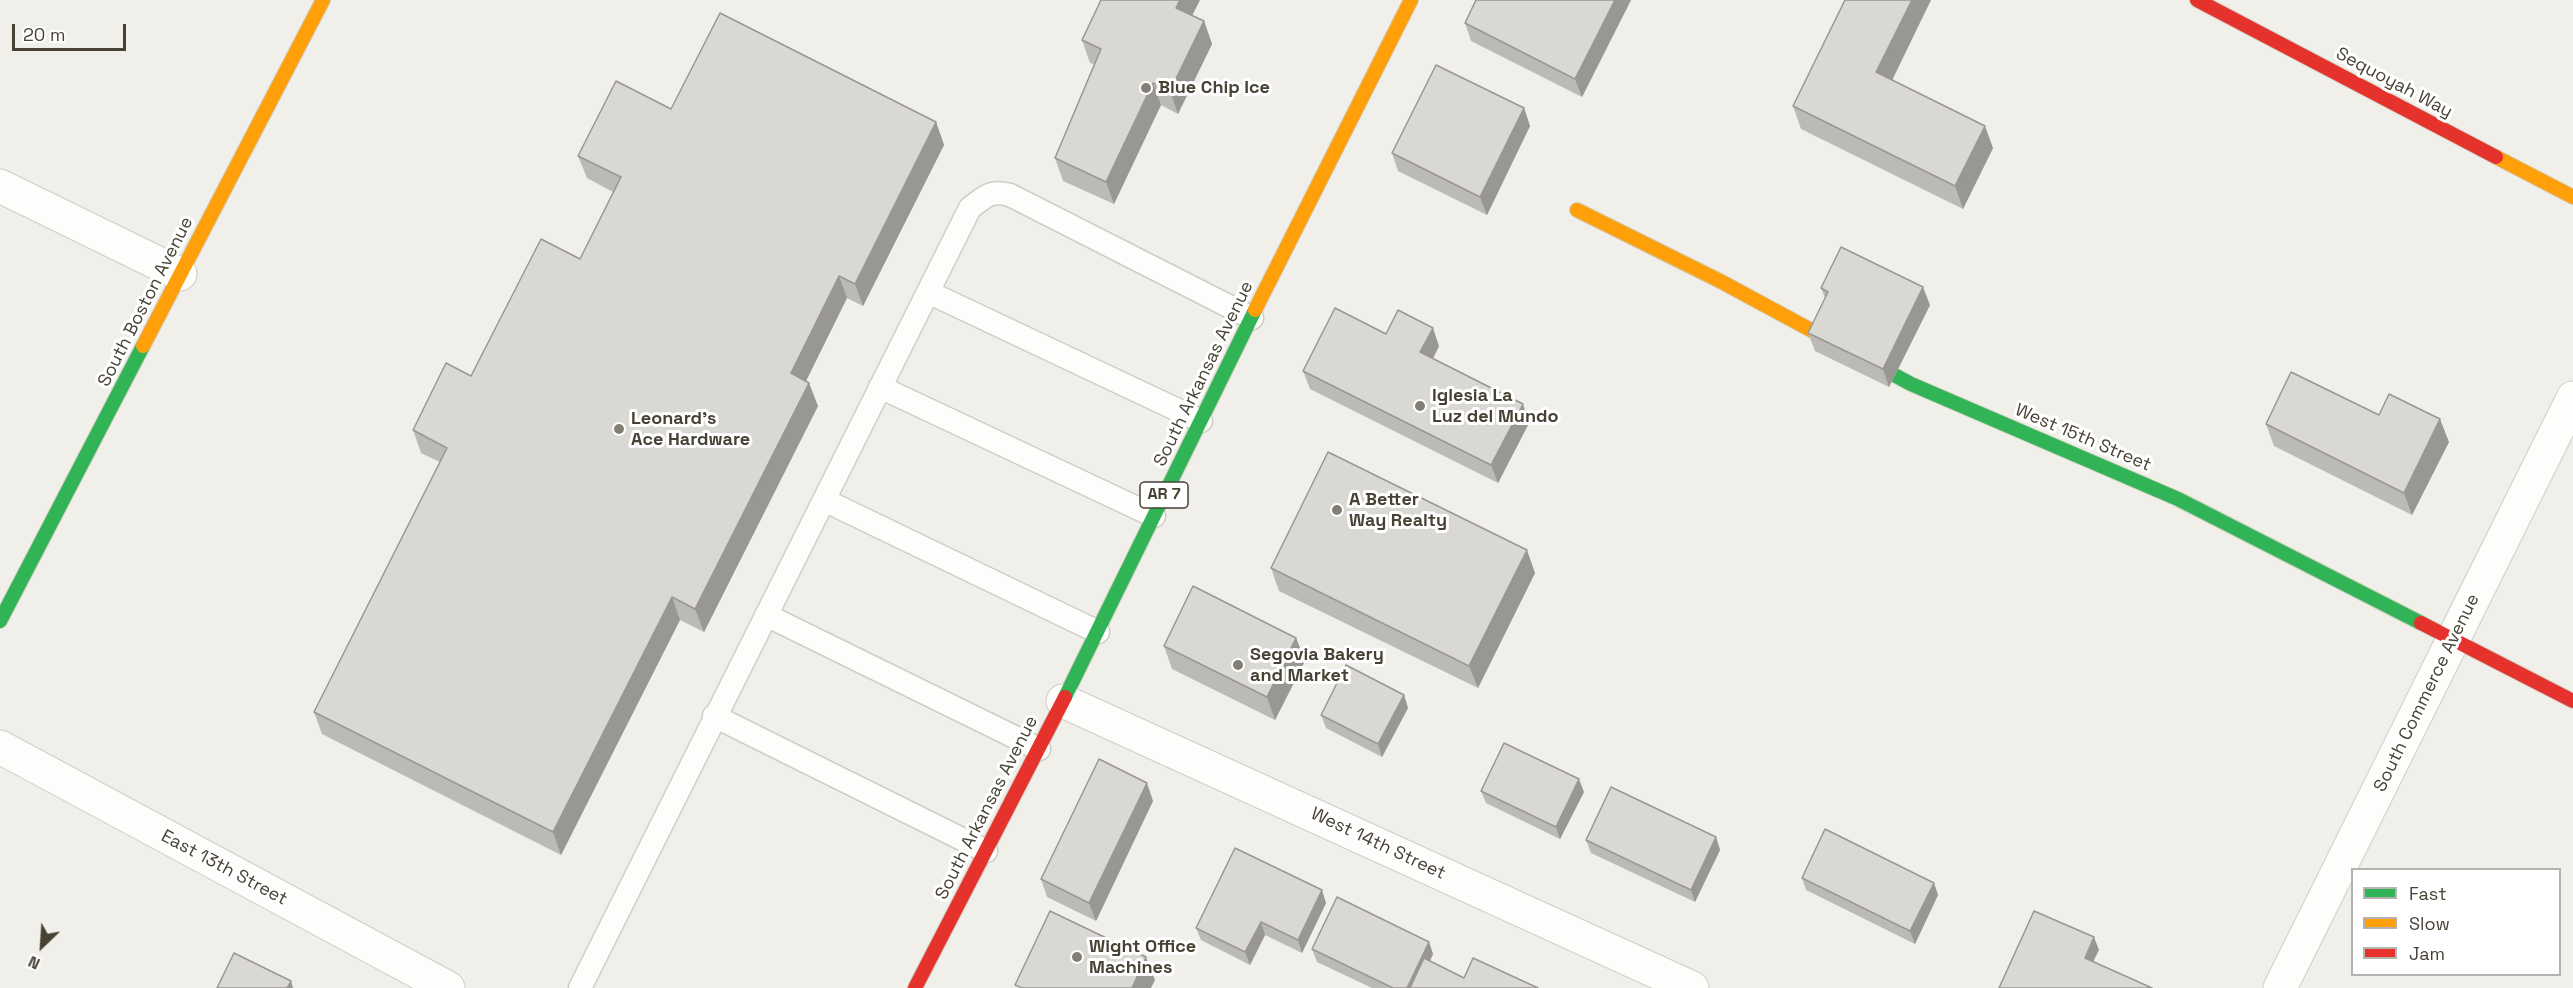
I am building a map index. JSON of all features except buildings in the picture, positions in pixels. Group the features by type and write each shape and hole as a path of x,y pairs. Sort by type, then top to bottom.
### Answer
{"main road":[{"name":"South Boston Avenue","path":"0,621 323,0"},
{"name":"South Arkansas Avenue","path":"915,988 1098,632 1200,421 1411,0"},
{"name":"Sequoyah Way","path":"2197,0 2573,197"},
{"name":"West 15th Street","path":"1577,210 1720,281 1911,384 2178,499 2573,701"}],"street":[{"path":"0,186 180,274"},
{"name":"South Commerce Avenue","path":"2280,988 2573,398"},
{"name":"West 14th Street","path":"1063,701 1692,988"},
{"name":"East 13th Street","path":"0,747 448,988"}],"lane":[{"path":"580,988 970,208 988,194 997,192 1010,195 1252,318"},
{"path":"928,292 1200,421"},
{"path":"880,387 1154,516"},
{"path":"824,500 1098,632"},
{"path":"766,615 1039,749"},
{"path":"714,716 986,851"}],"traffic: fast":[{"path":"1065,697 1255,310"},
{"path":"0,621 143,346"},
{"path":"1872,363 1911,384 2178,499 2421,623"}],"traffic: slow":[{"path":"143,346 323,0"},
{"path":"1255,310 1411,0"},
{"path":"2496,157 2573,197"},
{"path":"1577,210 1720,281 1872,363"}],"traffic: jam":[{"path":"2197,0 2496,157"},
{"path":"2421,623 2573,701"},
{"path":"915,988 1065,697"}],"place":[{"name":"Blue Chip Ice","path":"1146,88"},
{"name":"Iglesia La Luz del Mundo","path":"1420,406"},
{"name":"Leonard's Ace Hardware","path":"619,429"},
{"name":"A Better Way Realty","path":"1337,510"},
{"name":"Segovia Bakery and Market","path":"1238,665"},
{"name":"Wight Office Machines","path":"1077,957"}]}
